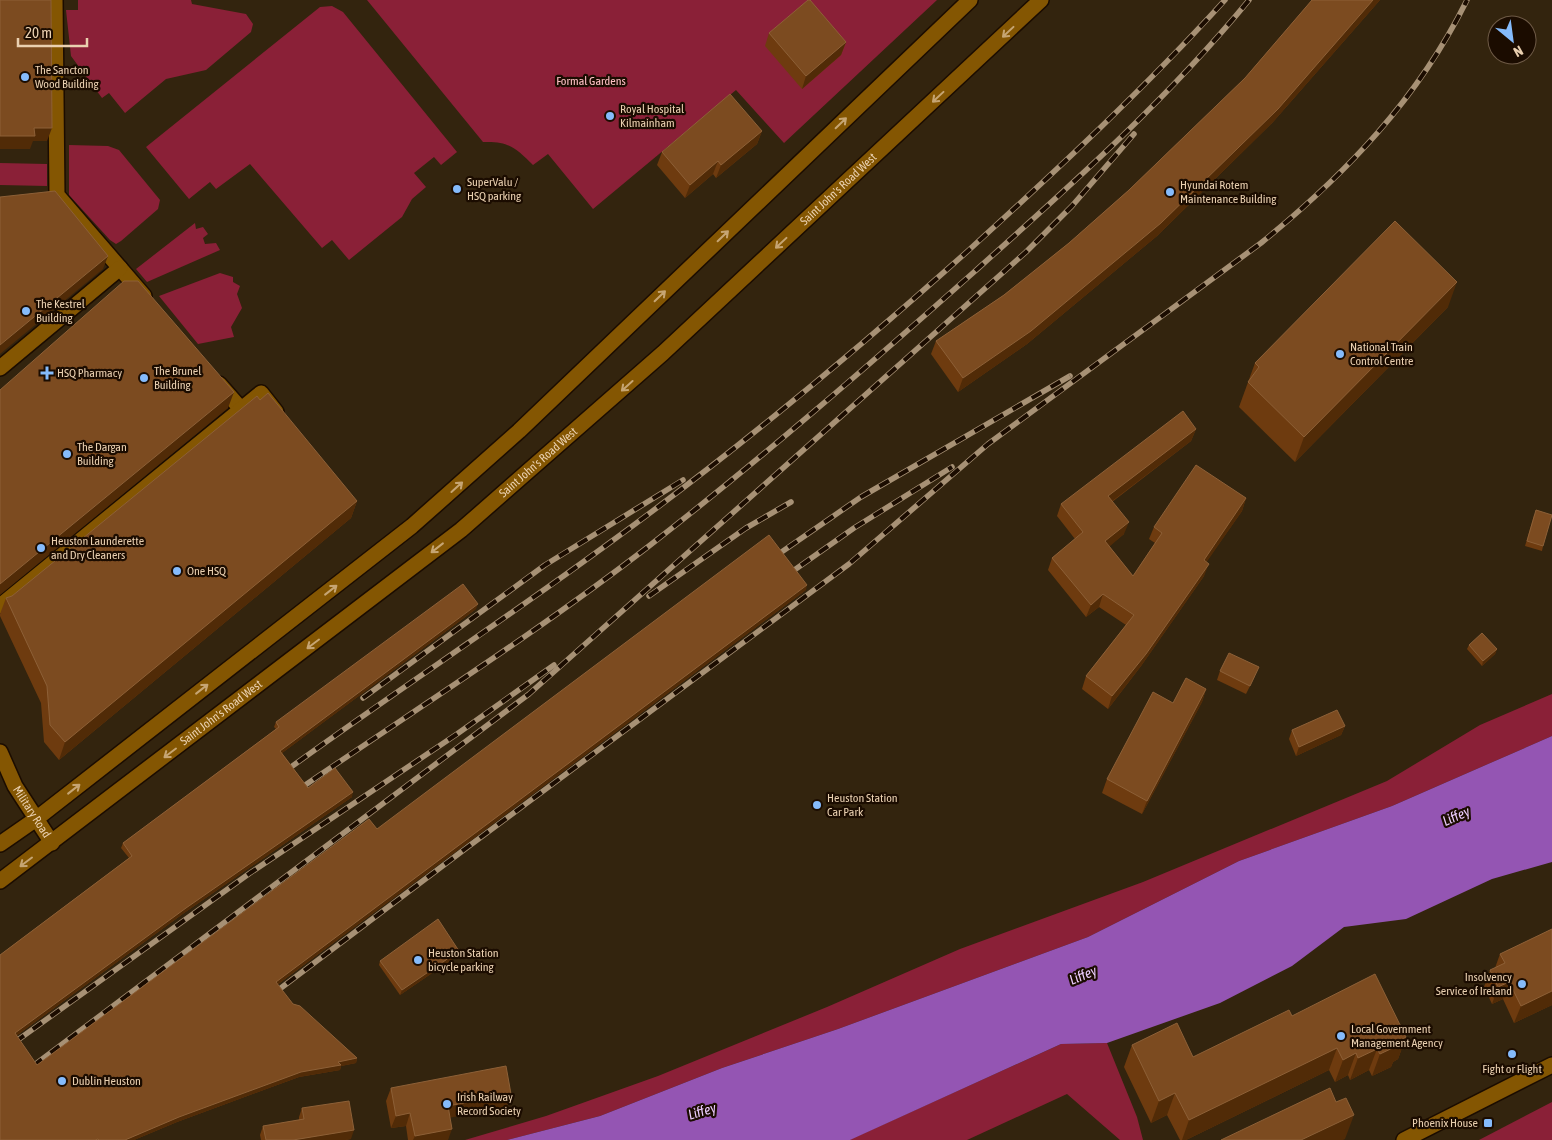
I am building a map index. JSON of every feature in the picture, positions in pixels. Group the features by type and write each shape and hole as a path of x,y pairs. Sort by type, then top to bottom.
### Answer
{"main road":[{"path":"55,0 57,195 152,305"},
{"path":"0,844 36,819 419,520 519,431 970,0"},
{"name":"Saint John's Road West","path":"0,881 460,530 663,354 1041,0"},
{"path":"0,368 120,268"},
{"path":"209,372 241,409"},
{"path":"0,606 261,393 286,424"},
{"name":"Military Road","path":"0,752 15,786 52,843"},
{"path":"1404,1140 1552,1065"}],"green space":[{"path":"78,0 191,0 192,4 246,14 253,24 251,32 206,70 166,79 125,113 109,93 102,98 71,56 66,10 78,10"},
{"name":"Formal Gardens","path":"367,0 937,0 784,143 736,90 593,209 548,154 533,165 517,150 506,144 483,142"},
{"path":"332,6 343,12 457,152 441,165 434,157 414,173 426,187 412,199 402,217 349,260 332,240 322,248 250,164 216,189 210,182 189,199 146,147 320,7"},
{"path":"69,145 108,146 119,150 160,200 158,209 121,241 116,244 110,240 69,195"},
{"path":"0,163 47,164 47,186 0,185"},
{"path":"195,223 196,229 203,227 208,234 203,238 205,244 216,243 220,250 147,282 136,269"},
{"path":"220,273 233,277 233,282 240,286 237,294 242,308 231,327 234,337 198,344 159,296"},
{"path":"1552,694 1552,736 1392,806 1239,861 1088,937 838,1029 722,1068 600,1116 507,1140 465,1140 546,1116 658,1076 827,1007 960,949 1143,882 1387,781 1480,725"},
{"path":"1107,1043 1137,1117 1143,1140 1120,1140 1067,1094 967,1140 849,1140 1061,1044"},
{"path":"1552,1102 1552,1140 1479,1140"}],"water":[{"name":"Liffey","path":"1552,736 1552,862 1492,879 1406,919 1344,927 1292,966 1220,1003 1107,1043 1061,1044 850,1140 507,1140 600,1116 722,1068 838,1029 1088,937 1239,861 1392,806"}],"building":[{"name":"The Sancton Wood Building","path":"0,0 51,0 52,128 34,128 35,136 0,136"},
{"path":"808,0 846,42 806,76 769,33"},
{"name":"Hyundai Rotem Maintenance Building","path":"1312,0 1373,0 1278,109 1161,223 1031,331 963,378 936,341 1004,295 1069,243 1129,190 1245,78"},
{"path":"730,94 762,131 721,165 718,161 690,185 662,152"},
{"name":"The Kestrel Building","path":"55,191 108,256 0,345 0,197"},
{"name":"National Train Control Centre","path":"1395,221 1457,282 1304,437 1248,382 1259,367 1255,363"},
{"path":"124,281 138,281 234,392 0,584 0,390"},
{"name":"One HSQ","path":"268,393 357,501 65,742 50,725 47,686 6,598 12,596 257,396 260,400"},
{"path":"1183,411 1196,429 1108,496 1129,522 1105,541 1133,576 1162,533 1154,527 1196,465 1246,498 1204,560 1209,564 1146,654 1112,696 1086,676 1134,615 1103,594 1091,605 1052,558 1083,532 1061,504"},
{"path":"1536,510 1552,515 1543,546 1527,541"},
{"path":"769,535 807,585 276,982 293,1004 300,1006 357,1058 338,1062 341,1065 301,1072 179,1117 125,1140 0,1140 0,955 132,856 123,843 279,727 276,722 463,584 478,604 280,751 308,788 335,768 353,792 186,908 15,1033 37,1065 369,819 377,829"},
{"path":"1482,633 1497,649 1483,661 1469,645"},
{"path":"1229,653 1259,667 1250,686 1220,671"},
{"path":"1186,678 1206,689 1147,801 1107,779 1153,692 1173,703"},
{"path":"1337,710 1345,726 1299,747 1292,730"},
{"name":"Heuston Station bicycle parking","path":"438,919 459,951 402,990 380,961"},
{"name":"Insolvency Service of Ireland","path":"1552,929 1552,991 1521,1006 1509,982 1498,987 1490,970 1505,963 1500,954"},
{"path":"1375,974 1406,1037 1398,1042 1399,1045 1380,1054 1377,1049 1358,1058 1356,1053 1343,1060 1337,1048 1189,1120 1175,1093 1159,1101 1132,1045 1177,1023 1193,1057 1289,1010 1292,1016"},
{"path":"506,1066 511,1094 448,1106 452,1129 415,1136 410,1113 396,1116 391,1088"},
{"path":"1330,1088 1336,1102 1346,1098 1354,1115 1301,1140 1221,1140"},
{"path":"349,1101 354,1130 293,1140 266,1140 263,1126 304,1119 302,1108"}],"railway":[{"path":"280,775 612,541 750,436 839,363 1036,189 1100,128 1195,33 1225,0"},
{"path":"295,792 473,672 606,579 773,446 934,307 1082,175 1185,73 1249,0"},
{"path":"269,997 849,564 988,444 1261,243 1322,190 1378,133 1426,70 1448,36 1467,0"},
{"path":"33,1066 529,694 1026,252 1072,206 1134,134"},
{"path":"770,560 861,497 1070,376"},
{"path":"783,578 854,528 952,467"},
{"path":"363,698 545,565 683,480"},
{"path":"649,596 746,528 791,502"},
{"path":"15,1042 250,873 457,734 554,665"}],"place":[{"name":"The Sancton Wood Building","path":"25,77"},
{"name":"Royal Hospital Kilmainham","path":"610,116"},
{"name":"SuperValu / HSQ parking","path":"457,189"},
{"name":"Hyundai Rotem Maintenance Building","path":"1170,192"},
{"name":"The Kestrel Building","path":"26,311"},
{"name":"National Train Control Centre","path":"1340,354"},
{"name":"HSQ Pharmacy","path":"47,373"},
{"name":"The Brunel Building","path":"144,378"},
{"name":"The Dargan Building","path":"67,454"},
{"name":"Heuston Launderette and Dry Cleaners","path":"41,548"},
{"name":"One HSQ","path":"177,571"},
{"name":"Heuston Station Car Park","path":"817,805"},
{"name":"Heuston Station bicycle parking","path":"418,960"},
{"name":"Insolvency Service of Ireland","path":"1522,984"},
{"name":"Local Government Management Agency","path":"1341,1036"},
{"name":"Fight or Flight","path":"1512,1054"},
{"name":"Dublin Heuston","path":"62,1081"},
{"name":"Irish Railway Record Society","path":"447,1104"},
{"name":"Phoenix House","path":"1488,1123"}]}
